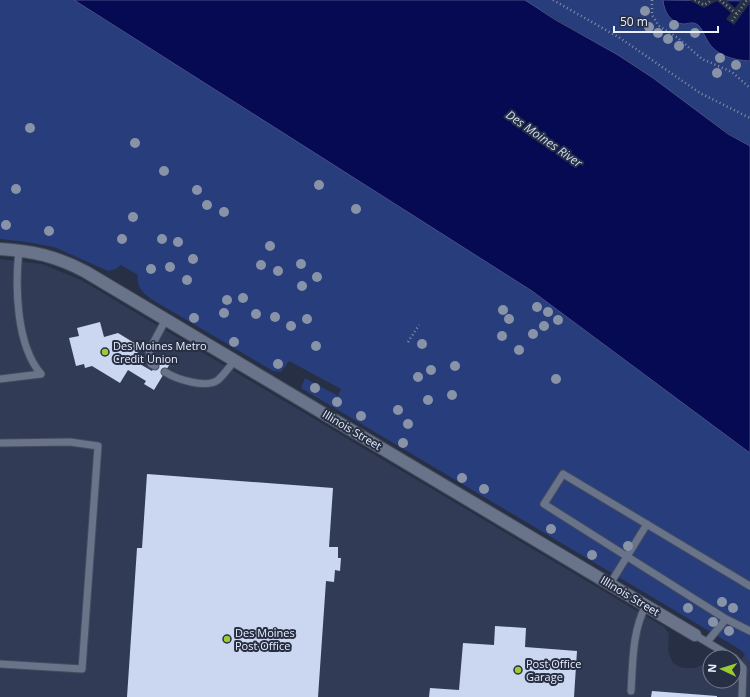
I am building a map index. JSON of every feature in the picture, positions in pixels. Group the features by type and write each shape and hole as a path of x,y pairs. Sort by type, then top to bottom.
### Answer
{"street":[{"name":"Illinois Street","path":"0,249 19,250 46,255 67,262 166,319 695,635"}],"lane":[{"path":"0,379 41,374 25,345 20,327 17,267 19,250"},
{"path":"154,366 151,364 149,351 166,319"},
{"path":"165,372 174,378 199,384 218,380 234,360"},
{"path":"0,443 70,442 98,446 82,669 0,664"},
{"path":"750,586 563,474 544,504 726,619 750,631"},
{"path":"610,584 647,524"},
{"path":"631,690 635,635 638,621 646,605"},
{"path":"707,642 726,619"},
{"path":"695,635 718,649"},
{"path":"742,667 742,697"}],"path":[{"path":"553,0 620,38 700,93 750,118"},
{"path":"652,0 652,15 659,26 678,38 702,59 732,72 750,88"},
{"path":"695,0 704,5 712,0"},
{"path":"720,0 737,14"},
{"path":"732,20 747,0"},
{"path":"408,342 419,325"}],"shaded area":[{"path":"0,0 74,0 100,15 532,291 750,453 750,662 742,649 739,649 301,388 305,378 338,396 341,389 289,361 281,372 273,371 151,299 140,289 138,275 121,265 116,269 108,271 54,247 0,239"},
{"path":"525,0 750,0 750,146 712,122 637,67"},
{"path":"0,259 42,264 81,280 664,627 669,634 668,651 673,663 683,668 695,668 702,665 702,689 742,689 742,658 750,646 750,697 0,697"}],"water":[{"name":"Des Moines River","path":"74,0 525,0 554,19 618,55 653,78 728,134 750,146 750,453 532,291"},
{"path":"663,0 750,1 750,61 724,56 709,44 698,25 692,23 678,23 671,19 666,12"}],"pier":[{"path":"689,0 726,0 735,8 741,0 749,0 750,3 734,25 726,19 731,13 717,1 704,8"}],"building":[{"name":"Des Moines Metro Credit Union","path":"100,322 104,337 118,333 141,347 133,360 152,371 161,356 171,362 154,390 144,384 146,381 128,370 120,383 92,366 85,368 84,364 76,366 69,338 79,336 77,328"},
{"name":"Des Moines Post Office","path":"147,474 333,488 329,547 338,547 338,558 341,558 340,571 335,570 334,582 326,581 318,697 127,697 137,548 142,548"},
{"name":"Post Office Garage","path":"495,626 526,628 525,647 577,651 574,697 429,697 430,688 459,690 463,643 494,645"},
{"path":"652,691 717,696 717,697 651,697"}],"place":[{"name":"Des Moines Metro Credit Union","path":"105,352"},
{"name":"Des Moines Post Office","path":"227,639"},
{"name":"Post Office Garage","path":"518,670"}]}
